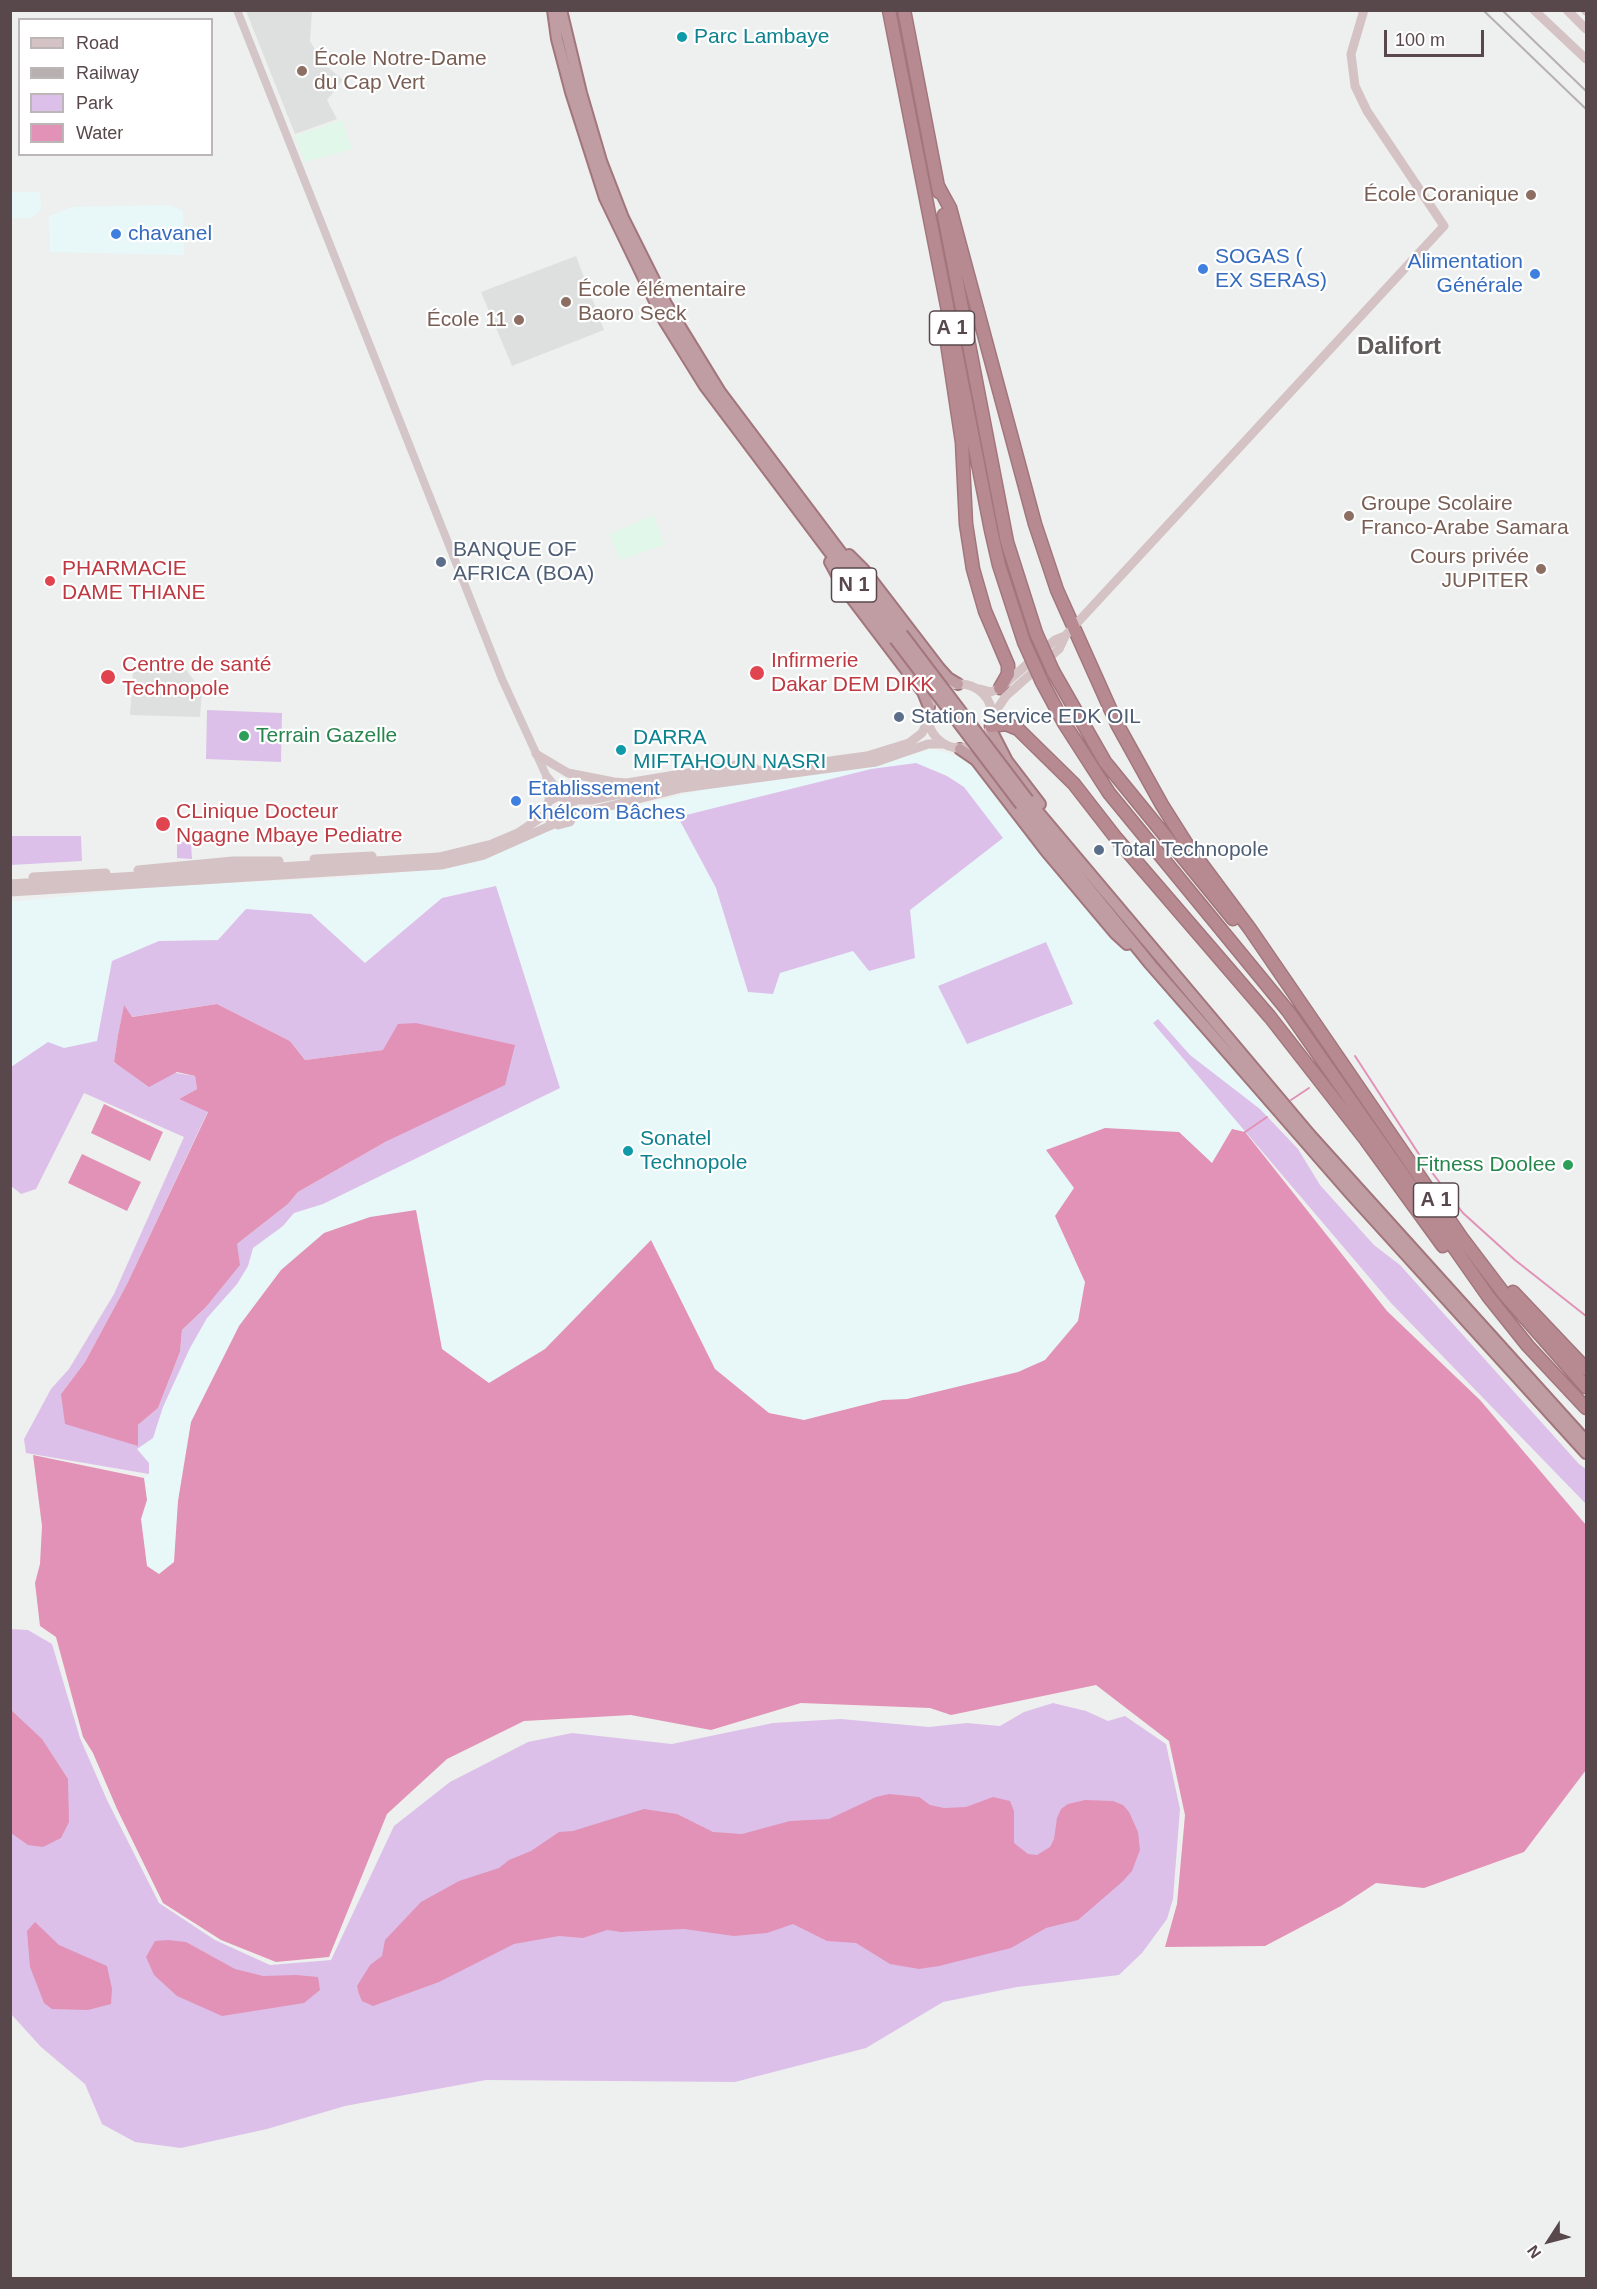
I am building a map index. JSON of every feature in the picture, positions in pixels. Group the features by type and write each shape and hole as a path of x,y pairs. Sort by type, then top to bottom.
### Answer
{"highway":[{"path":"553,10 557,39 571,92 599,181 649,292 705,386 816,528 864,570 939,668 948,678 958,684"},
{"path":"561,10 581,93 602,161 623,218 643,260 696,356 816,528 844,588 923,692 929,707"},
{"name":"A 1","path":"889,10 996,554 1024,642 1042,682 1064,723 1109,793 1288,1011 1488,1296 1528,1346 1587,1408"},
{"name":"A 1","path":"904,10 1007,542 1036,633 1053,671 1097,750 1120,783 1300,1002 1461,1237 1512,1303 1587,1387"},
{"path":"938,186 950,208 1040,541 1069,632 1162,805 1300,1002"},
{"path":"948,309 945,330 964,453 967,533 978,591 1008,665 1008,674 1000,688"},
{"name":"N 1","path":"816,528 1025,802 1156,961"},
{"path":"1488,1296 1436,1237 1366,1140 1241,981 1116,838 1074,784 1018,729 1006,724 992,723 1007,761 1132,916 1156,961 1356,1200 1587,1453"},
{"path":"960,749 976,760 1013,810 1115,933 1156,961 1587,1441"},
{"path":"1461,1237 1587,1369"}],"main road":[{"path":"10,892 441,865 484,855 554,824 566,824 574,815 682,788 876,762 928,744 944,744 960,749 974,746 992,723 1006,696 1059,650 1069,632 1444,226 1367,111 1355,86 1352,54 1364,10"},
{"path":"1534,10 1587,60"},
{"path":"1567,10 1587,29"},
{"path":"944,744 931,730 928,721 929,707 938,693 958,684 991,692 1000,688 1055,639 1069,632"},
{"path":"977,688 988,699 992,723"},
{"path":"10,884 439,857 492,844 518,833 546,814 549,801 558,796 601,798 682,781 756,769 865,756 892,750 918,737 928,721"},
{"path":"536,753 559,769 585,778 627,783"},
{"path":"601,798 604,793 627,783 748,763 756,769"},
{"path":"567,798 574,807 574,815"},
{"path":"546,814 554,824"},
{"path":"10,878 212,863 429,852 439,857"},
{"path":"212,863 239,868"}],"street":[{"path":"237,10 502,679 546,775 549,801"},
{"path":"546,775 567,798"}],"shaded area":[{"name":"École Notre-Dame du Cap Vert","path":"246,11 312,11 310,41 323,63 343,80 327,100 337,119 295,134"},
{"path":"342,120 352,149 305,162 295,136"},
{"path":"10,192 40,192 41,210 31,218 11,218"},
{"name":"chavanel","path":"170,205 183,211 184,255 50,252 49,216 73,207"},
{"path":"576,256 604,330 512,366 481,292"},
{"path":"654,515 664,545 620,560 610,534"},
{"path":"183,665 202,692 200,717 130,715 133,672"},
{"path":"933,749 962,757 979,766 993,780 1271,1114 1245,1132 1232,1129 1212,1163 1047,1150 1074,1188 1055,1216 1085,1282 1078,1320 1045,1360 1018,1372 907,1399 883,1400 804,1420 769,1413 715,1369 651,1241 545,1349 489,1383 442,1349 416,1210 218,1368 191,1422 178,1501 174,1562 159,1574 147,1566 141,1519 147,1500 144,1478 149,1474 137,1449 153,1438 163,1407 190,1348 207,1318 238,1284 248,1266 253,1248 283,1226 294,1213 323,1204 560,1088 496,886 442,898 365,963 246,909 218,940 159,941 112,962 97,1041 64,1048 11,1067 11,902 151,887 353,877 450,868 489,857 539,833 563,828 593,813 628,808 702,790 885,762"}],"green space":[{"name":"Terrain Gazelle","path":"207,710 282,713 281,762 206,759"},
{"path":"916,763 947,776 964,787 1003,838 910,910 915,958 869,971 853,951 780,973 773,994 748,992 716,888 678,817 871,769"},
{"path":"11,836 81,836 82,861 11,865"},
{"path":"177,842 191,842 192,859 177,858"},
{"path":"496,886 560,1088 323,1204 294,1213 283,1226 253,1248 248,1266 237,1284 207,1318 190,1348 163,1407 153,1438 137,1449 149,1463 149,1474 26,1453 24,1439 51,1389 69,1369 114,1294 184,1137 84,1093 36,1189 21,1194 11,1186 11,1067 48,1042 64,1048 97,1041 112,961 159,941 218,940 246,909 311,914 365,963 442,898","holes":["217,1004 290,1041 305,1060 383,1050 462,1036 514,1045 387,1141 298,1192 288,1204 237,1244 205,1308 182,1330 180,1352 158,1408 138,1425 138,1445 61,1394 85,1362 127,1284 208,1111 179,1099 197,1089 195,1076 114,1063 124,1006 131,1017"]},
{"path":"1046,942 1073,1004 967,1044 938,986"},
{"path":"1158,1019 1190,1055 1260,1109 1298,1149 1320,1185 1374,1245 1400,1265 1579,1464 1586,1469 1586,1504 1391,1303 1153,1023"},
{"path":"10,1629 28,1630 52,1644 80,1738 107,1800 159,1903 215,1940 270,1965 331,1960 394,1826 450,1782 528,1742 572,1733 672,1744 773,1723 841,1719 929,1727 967,1723 1000,1726 1024,1712 1053,1703 1086,1711 1108,1721 1125,1716 1166,1744 1180,1809 1173,1899 1167,1919 1142,1953 1119,1975 1017,1987 943,2002 866,2048 735,2082 486,2080 345,2106 267,2129 181,2148 135,2142 102,2124 85,2084 41,2047 11,2014"}],"water":[{"path":"217,1004 290,1041 305,1060 383,1050 398,1024 416,1023 515,1045 505,1085 387,1141 298,1192 288,1204 237,1244 240,1265 205,1308 182,1330 180,1352 158,1408 138,1425 138,1446 65,1424 61,1394 85,1362 127,1284 208,1112 179,1099 197,1089 195,1076 177,1072 149,1087 114,1062 118,1035 124,1005 132,1017"},
{"path":"104,1104 163,1132 150,1161 91,1133"},
{"path":"1105,1128 1179,1132 1212,1163 1232,1129 1245,1132 1387,1311 1480,1400 1586,1525 1586,1770 1524,1852 1424,1888 1376,1883 1341,1906 1265,1946 1165,1947 1177,1904 1185,1815 1169,1741 1096,1685 951,1715 930,1708 801,1703 711,1730 631,1715 524,1721 447,1759 387,1814 329,1957 276,1962 221,1940 163,1903 117,1809 93,1753 83,1737 56,1637 40,1626 35,1583 40,1564 42,1526 33,1455 144,1478 147,1500 141,1519 147,1566 159,1574 174,1562 178,1501 191,1422 239,1326 281,1270 324,1233 370,1217 416,1210 442,1349 489,1383 545,1349 651,1240 715,1369 769,1413 804,1420 883,1400 907,1399 1018,1372 1045,1360 1078,1321 1085,1282 1055,1216 1074,1188 1046,1150"},
{"path":"82,1154 141,1182 127,1211 68,1183"},
{"path":"11,1710 42,1739 68,1779 69,1822 61,1838 43,1847 28,1845 11,1833"},
{"path":"889,1794 919,1797 930,1805 944,1808 966,1807 993,1797 1010,1801 1014,1811 1014,1843 1028,1854 1037,1855 1050,1847 1054,1839 1057,1818 1061,1809 1068,1804 1085,1800 1113,1801 1123,1805 1129,1812 1138,1832 1140,1850 1132,1871 1078,1920 1046,1928 1011,1948 939,1966 919,1969 890,1964 856,1943 827,1941 793,1924 767,1933 734,1936 684,1929 621,1932 607,1930 583,1938 559,1936 514,1944 439,1982 373,2006 362,2001 359,1994 357,1986 370,1965 382,1956 385,1940 421,1902 459,1881 499,1868 509,1860 531,1851 559,1832 573,1831 644,1809 677,1814 713,1832 742,1834 790,1821 829,1819 876,1797"},
{"path":"35,1922 59,1945 107,1966 112,1989 111,2004 88,2010 52,2009 44,2003 30,1967 27,1931"},
{"path":"155,1941 186,1942 235,1969 263,1976 318,1977 320,1990 304,2003 222,2016 177,1996 154,1975 146,1957"}],"waterway":[{"path":"1355,1056 1424,1162 1463,1213 1515,1260 1586,1316"},
{"path":"1291,1100 1309,1088"},
{"path":"1245,1132 1267,1117"}],"railway":[{"path":"1483,10 1586,109"},
{"path":"1502,10 1586,91"}],"place":[{"name":"Parc Lambaye","path":"682,37"},
{"name":"École Notre-Dame du Cap Vert","path":"302,71"},
{"name":"École Coranique","path":"1531,195"},
{"name":"chavanel","path":"116,234"},
{"name":"SOGAS ( EX SERAS)","path":"1203,269"},
{"name":"Alimentation Générale","path":"1535,274"},
{"name":"École élémentaire Baoro Seck","path":"566,302"},
{"name":"École 11","path":"519,320"},
{"name":"Groupe Scolaire Franco-Arabe Samara","path":"1349,516"},
{"name":"BANQUE OF AFRICA (BOA)","path":"441,562"},
{"name":"Cours privée JUPITER","path":"1541,569"},
{"name":"PHARMACIE DAME THIANE","path":"50,581"},
{"name":"Infirmerie Dakar DEM DIKK","path":"757,673"},
{"name":"Centre de santé Technopole","path":"108,677"},
{"name":"Station Service EDK OIL","path":"899,717"},
{"name":"Terrain Gazelle","path":"244,736"},
{"name":"DARRA MIFTAHOUN NASRI","path":"621,750"},
{"name":"Etablissement Khélcom Bâches","path":"516,801"},
{"name":"CLinique Docteur Ngagne Mbaye Pediatre","path":"163,824"},
{"name":"Total Technopole","path":"1099,850"},
{"name":"Sonatel Technopole","path":"628,1151"},
{"name":"Fitness Doolee","path":"1568,1165"}],"district":[{"name":"Dalifort","path":"1399,347"}]}
